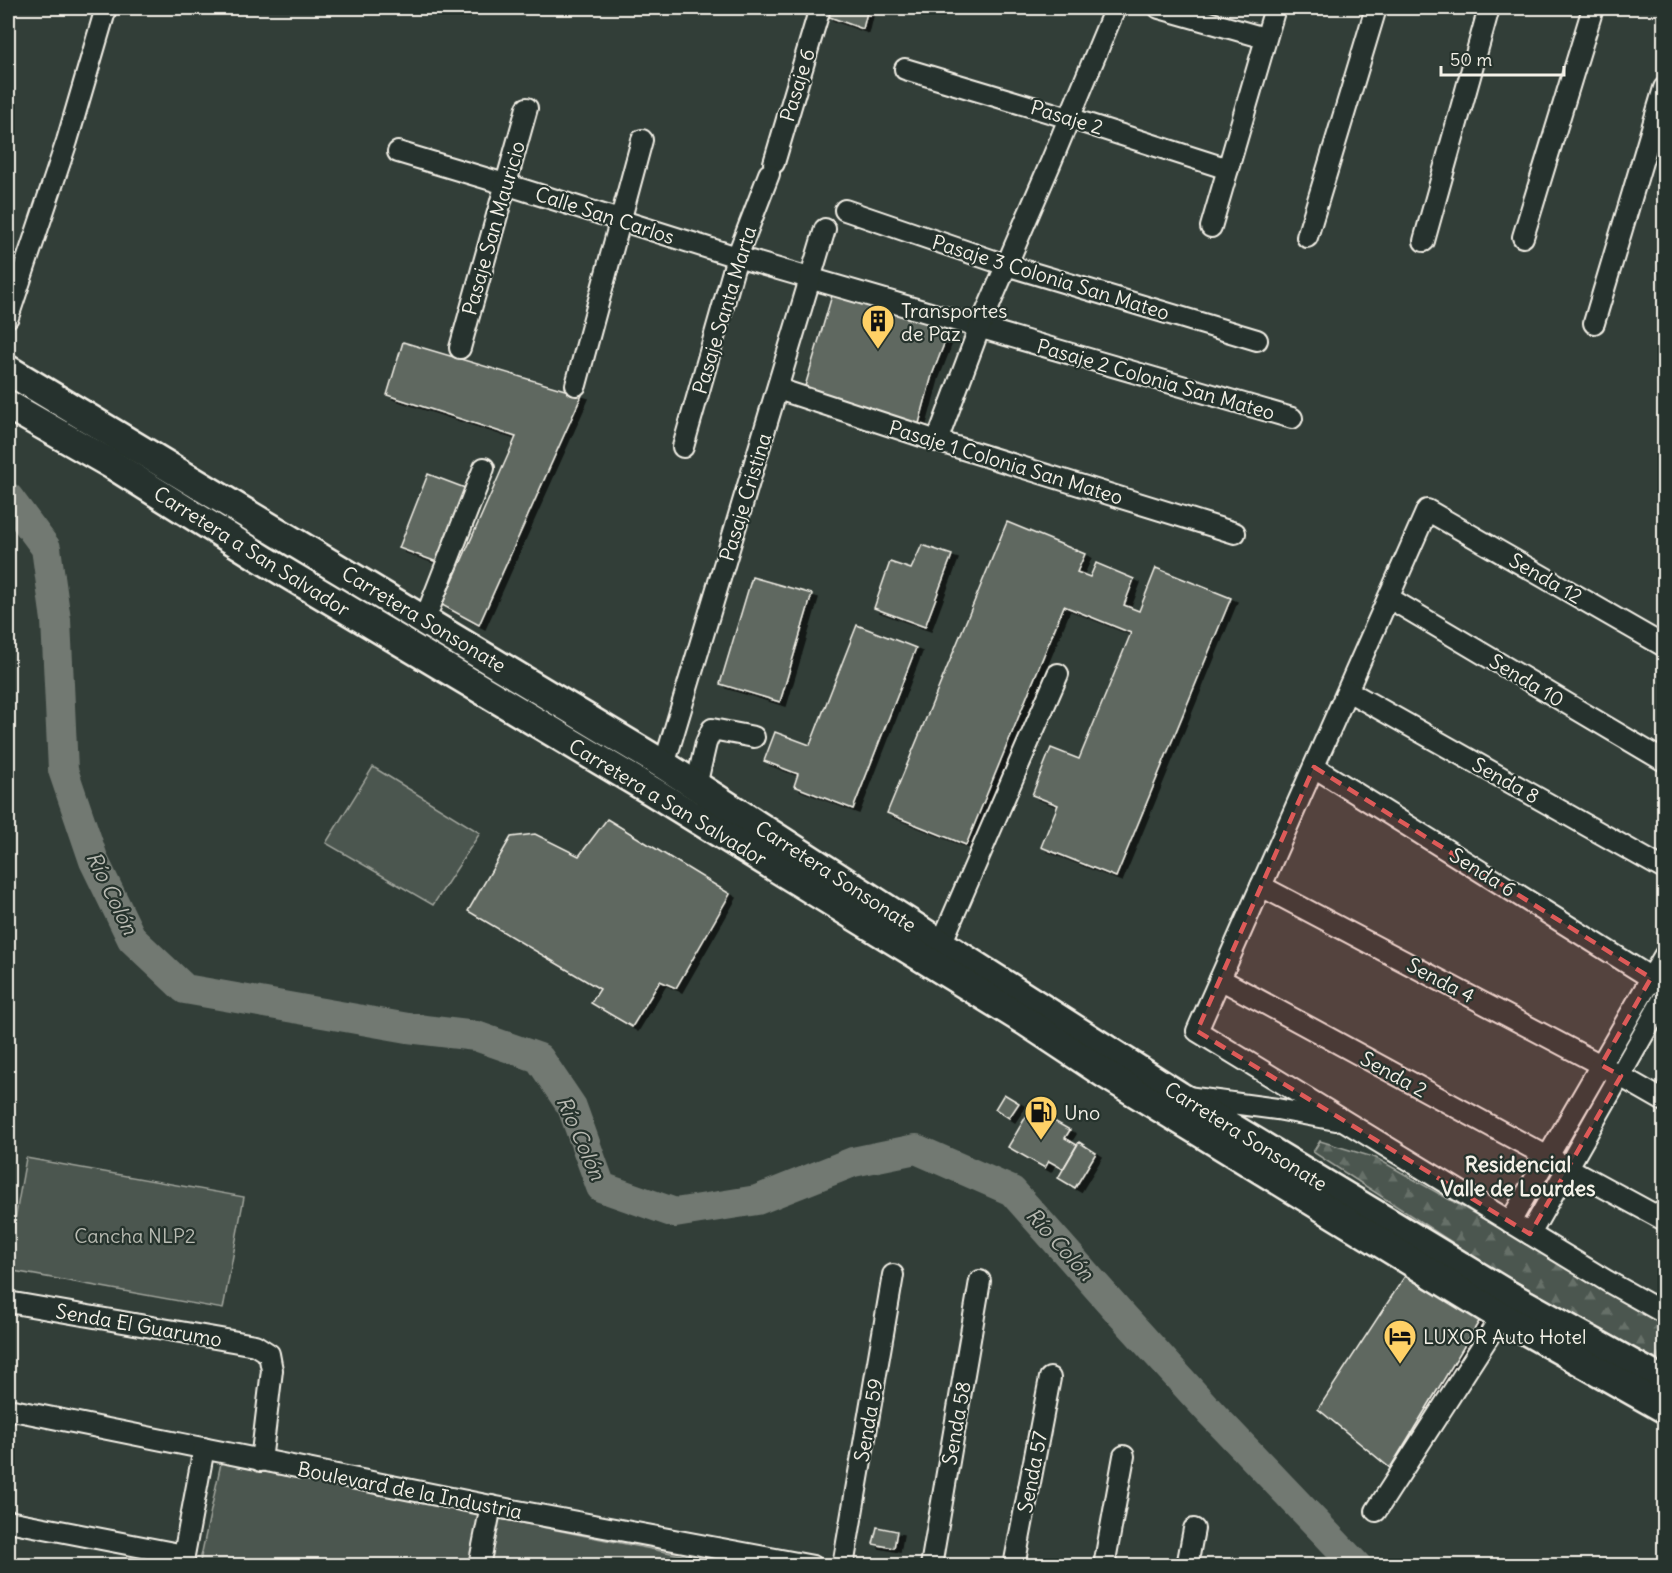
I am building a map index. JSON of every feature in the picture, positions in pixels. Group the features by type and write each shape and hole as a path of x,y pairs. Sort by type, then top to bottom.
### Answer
{"highway":[{"name":"Carretera Sonsonate","path":"8,370 664,765 1179,1095 1509,1295 1665,1382"},
{"name":"Carretera a San Salvador","path":"8,405 113,465 266,561 652,791 1501,1317 1665,1408"}],"street":[{"path":"8,317 67,141 106,8"},
{"name":"Pasaje 6","path":"771,168 820,8"},
{"path":"937,441 979,329 1115,8"},
{"path":"1159,8 1265,38"},
{"path":"1211,227 1275,8"},
{"path":"1307,237 1376,8"},
{"path":"1424,241 1489,8"},
{"path":"1523,237 1593,8"},
{"name":"Pasaje 2","path":"905,69 1228,169"},
{"path":"1594,323 1665,88"},
{"name":"Pasaje San Mauricio","path":"460,348 527,108"},
{"path":"576,385 642,140"},
{"name":"Calle San Carlos","path":"398,152 812,279"},
{"name":"Pasaje Santa Marta","path":"683,447 737,257 771,168"},
{"name":"Pasaje 3 Colonia San Mateo","path":"845,210 1006,266 1257,340"},
{"name":"Pasaje Cristina","path":"664,765 812,279 825,229"},
{"name":"Pasaje 2 Colonia San Mateo","path":"812,279 1292,418"},
{"name":"Pasaje 1 Colonia San Mateo","path":"778,389 937,441 1235,533"},
{"path":"425,619 484,468"},
{"name":"Senda 12","path":"1389,598 1427,510 1665,646"},
{"path":"1389,598 1197,1031 1607,1281 1665,1312"},
{"name":"Senda 10","path":"1389,598 1665,761"},
{"path":"941,944 1058,674"},
{"name":"Senda 8","path":"1348,691 1665,869"},
{"path":"696,786 706,743 712,729 754,737"},
{"name":"Senda 6","path":"1314,767 1658,982"},
{"name":"Senda 4","path":"1261,886 1665,1101"},
{"path":"1510,1222 1601,1065 1658,982 1665,956"},
{"name":"Senda 2","path":"1220,979 1665,1220"},
{"path":"1530,1234 1665,998"},
{"path":"1179,1095 1277,1109 1350,1123"},
{"name":"Senda 59","path":"843,1566 892,1275"},
{"name":"Senda 58","path":"931,1566 980,1281"},
{"name":"Senda El Guarumo","path":"8,1302 255,1345 269,1354 272,1370 261,1461"},
{"path":"1376,1511 1501,1317"},
{"name":"Senda 57","path":"1014,1566 1050,1378"},
{"name":"Boulevard de la Industria","path":"8,1409 491,1506 813,1566"},
{"path":"8,1521 183,1560 204,1448"},
{"path":"1104,1566 1124,1456"},
{"path":"479,1566 491,1506"},
{"path":"1187,1566 1194,1529"}],"highlighted area":[{"path":"1314,767 1651,978 1601,1065 1621,1076 1530,1234 1197,1031"}],"green space":[{"path":"373,767 480,833 433,905 326,843"},
{"path":"1320,1141 1376,1158 1664,1321 1664,1364 1493,1269 1313,1152"},
{"name":"Cancha NLP2","path":"26,1158 244,1197 223,1309 8,1270"},
{"path":"221,1463 489,1516 481,1565 199,1566"},
{"path":"496,1518 731,1565 487,1566"}],"building":[{"path":"829,8 868,8 863,29 827,16"},
{"name":"Transportes de Paz","path":"833,292 951,326 932,375 917,431 803,393"},
{"path":"403,342 582,395 479,625 442,605 516,437 387,395"},
{"path":"428,474 465,488 437,562 399,548"},
{"path":"1007,522 1085,554 1077,572 1090,577 1096,563 1134,579 1124,605 1139,611 1156,568 1231,598 1116,877 1041,847 1058,805 1032,795 1051,748 1079,759 1131,633 1064,606 966,845 887,813"},
{"path":"922,545 952,555 925,627 874,608 890,562 911,569"},
{"path":"752,577 812,594 780,702 720,684"},
{"path":"857,625 916,648 853,809 794,786 798,774 764,761 775,732 810,745"},
{"path":"607,819 730,894 676,988 660,981 632,1027 591,1003 600,989 468,911 511,837 535,834 579,856"},
{"name":"Uno","path":"1004,1094 1019,1103 1009,1118 995,1109"},
{"name":"Uno","path":"1031,1108 1070,1130 1065,1138 1077,1145 1063,1169 1049,1161 1045,1168 1008,1147"},
{"path":"1079,1142 1096,1153 1075,1188 1058,1178"},
{"name":"LUXOR Auto Hotel","path":"1405,1276 1480,1320 1390,1468 1318,1409"},
{"path":"877,1527 897,1531 894,1548 873,1544"}],"waterway":[{"name":"Río Colón","path":"8,497 46,548 56,620 63,770 94,861 132,939 185,989 408,1028 476,1036 539,1058 572,1107 601,1187 675,1213 757,1200 853,1162 916,1149 1012,1191 1211,1413 1357,1566"}],"place":[{"name":"Transportes de Paz","path":"878,350"},
{"name":"Uno","path":"1041,1141"},
{"name":"LUXOR Auto Hotel","path":"1400,1365"}],"district":[{"name":"Residencial Valle de Lourdes","path":"1518,1176"}]}
